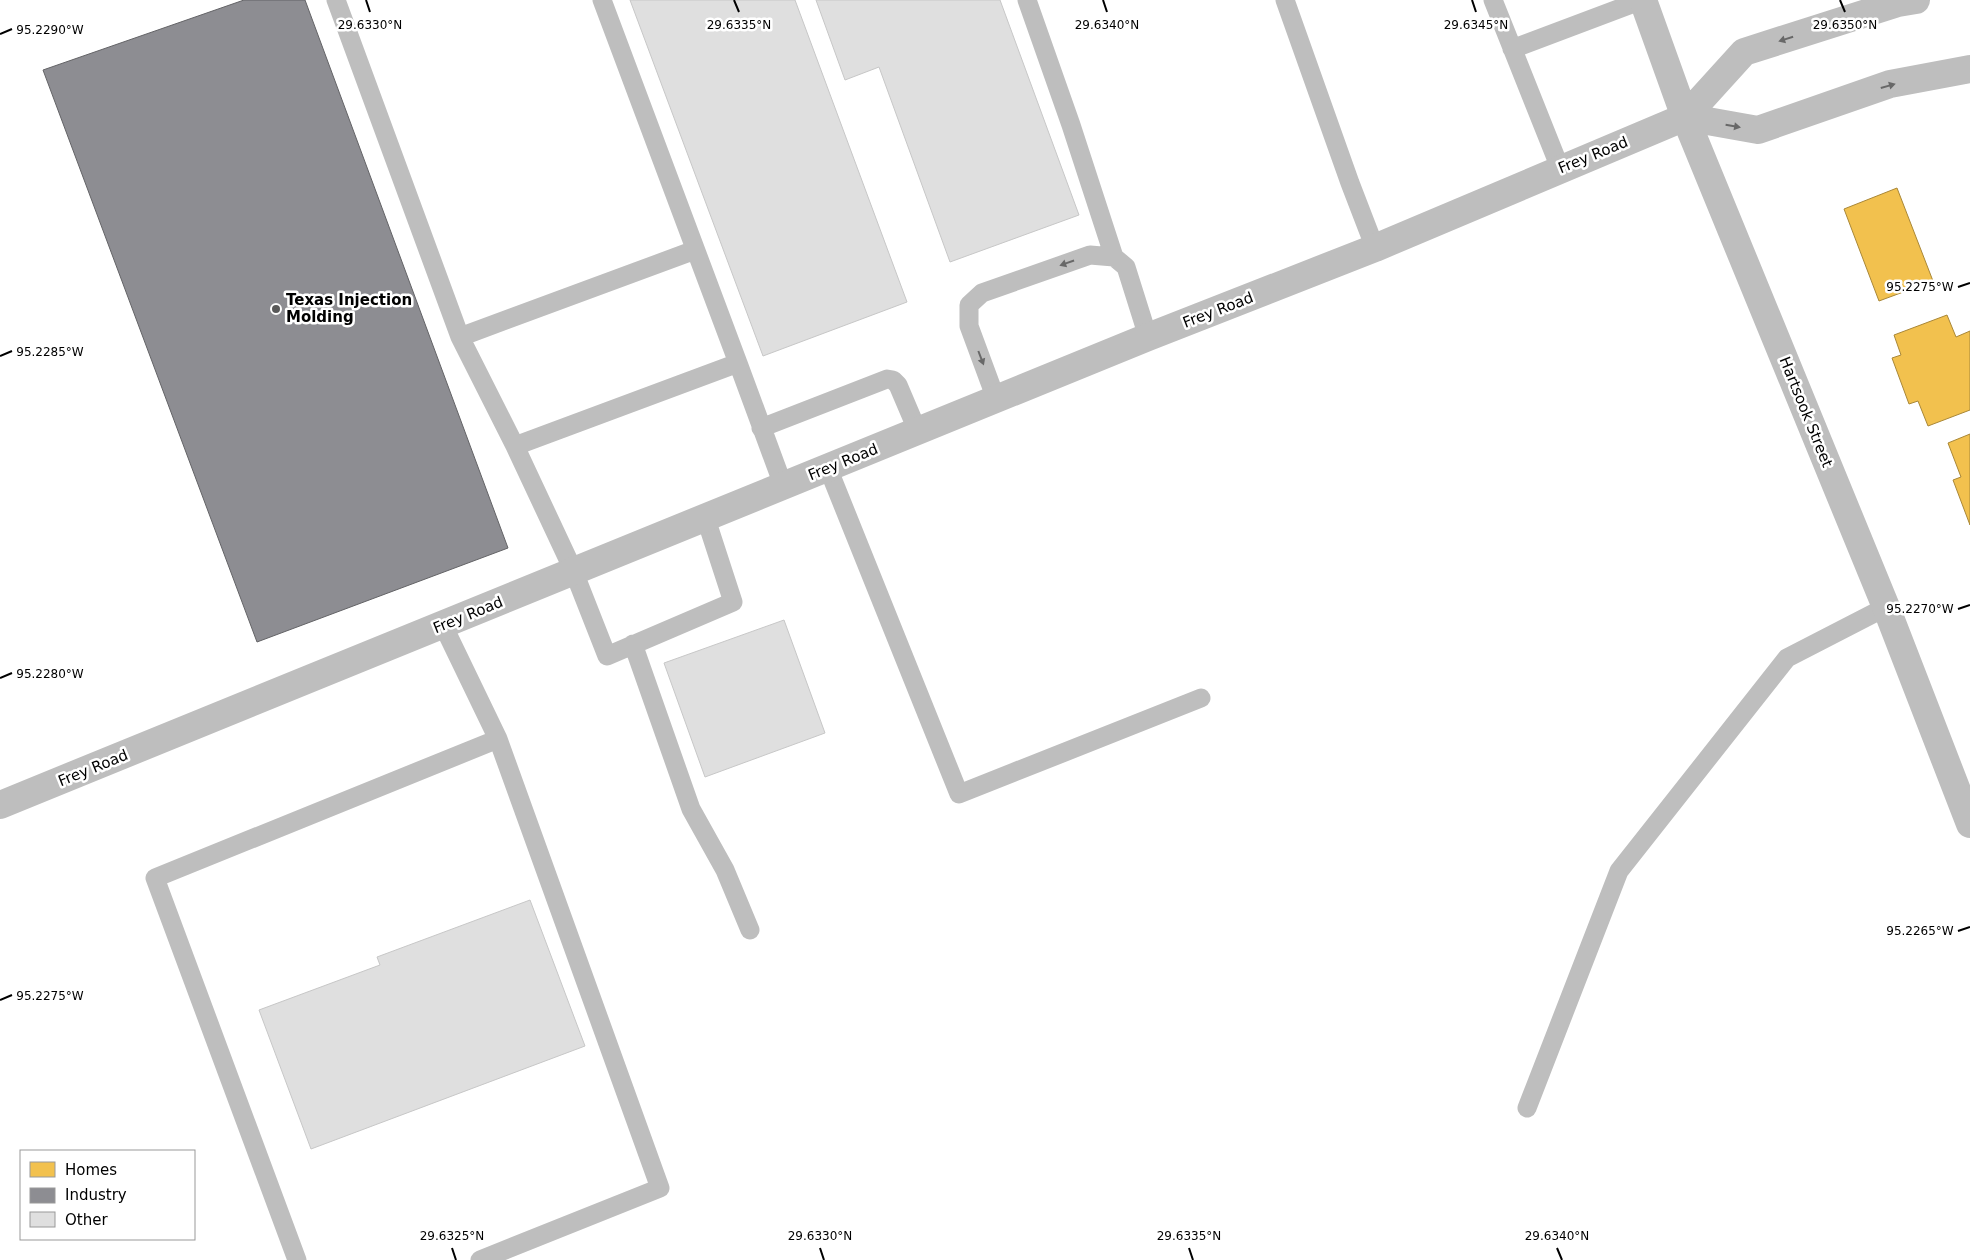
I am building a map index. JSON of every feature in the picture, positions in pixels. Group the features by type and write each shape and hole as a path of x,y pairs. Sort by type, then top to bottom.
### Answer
{"street":[{"name":"Hartsook Street","path":"1643,0 1685,117 1886,607 1970,824"},
{"name":"Frey Road","path":"0,805 706,519 1148,337 1375,248 1560,168 1685,117 1744,52 1898,3 1916,0"},
{"path":"1685,117 1758,130 1890,84 1970,69"}],"lane":[{"path":"336,0 460,337 516,446 574,572 607,656 733,602 706,519"},
{"path":"602,0 783,486"},
{"path":"1028,0 1114,257 1126,267 1148,337"},
{"path":"1285,0 1375,248"},
{"path":"1493,0 1560,168"},
{"path":"1512,49 1643,0"},
{"path":"460,337 695,250"},
{"path":"996,399 969,326 970,306 982,293 1090,255 1114,257"},
{"path":"516,446 738,363"},
{"path":"761,428 887,379 894,380 898,386 918,432"},
{"path":"828,468 959,794 1201,698"},
{"path":"1527,1108 1619,871 1787,658 1886,607"},
{"path":"443,625 498,739 660,1188 480,1260"},
{"path":"634,644 691,810 725,870 750,930"},
{"path":"297,1260 155,878 498,739"}],"building: Homes":[{"path":"1897,188 1933,281 1879,301 1844,209"},
{"path":"1947,315 1956,337 1970,331 1970,410 1928,426 1918,401 1909,404 1892,358 1901,355 1894,335"},
{"path":"1970,434 1970,525 1953,480 1961,477 1948,443"}],"building: Industry":[{"name":"Texas Injection Molding","path":"244,0 305,0 508,548 257,642 43,70"}],"building: Other":[{"path":"630,0 795,0 907,302 763,356"},
{"path":"816,0 1000,0 1079,215 950,262 879,67 845,80"},
{"path":"784,620 825,733 705,777 664,663"},
{"path":"530,900 585,1046 311,1149 259,1010 380,965 377,957"}],"place":[{"name":"Texas Injection Molding","path":"276,309"}]}
